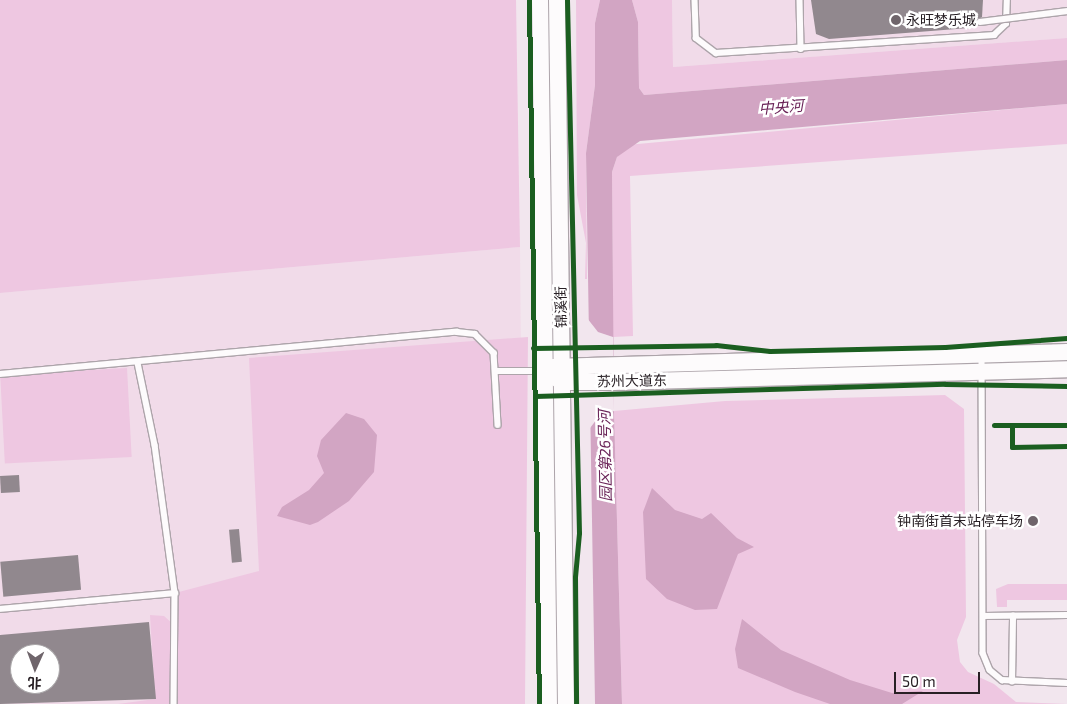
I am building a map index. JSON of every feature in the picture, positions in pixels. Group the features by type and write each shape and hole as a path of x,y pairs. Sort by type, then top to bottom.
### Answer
{"main road":[{"name":"锦溪街","path":"540,0 549,704"},
{"name":"锦溪街","path":"557,0 566,704"},
{"name":"苏州大道东","path":"545,371 561,363 613,364 1067,352"},
{"name":"苏州大道东","path":"562,382 982,373 1067,369"},
{"path":"545,371 562,382"}],"lane":[{"path":"695,0 696,38 716,53 801,49 994,35 1006,24 1007,0"},
{"path":"800,0 801,49"},
{"path":"980,22 1067,11"},
{"path":"0,374 138,363 457,332 475,334 486,342 494,353 498,425"},
{"path":"982,355 983,654 990,670 1012,682 1067,683"},
{"path":"138,363 155,445 175,594 174,704"},
{"path":"496,371 545,371"},
{"path":"0,609 175,594"},
{"path":"983,616 1067,615"},
{"path":"1012,682 1014,616"}],"shaded area":[{"path":"0,0 516,0 520,247 0,293"},
{"path":"576,0 600,0 595,23 595,85 586,153 587,279 585,279 586,243 577,195"},
{"path":"632,0 672,0 673,67 1067,38 1067,60 644,95 639,88 638,22"},
{"name":"永旺梦乐城","path":"672,0 1067,0 1067,38 673,67"},
{"path":"1067,104 1067,144 630,176 633,336 613,337 612,172 617,157 627,145"},
{"path":"520,247 524,704 0,704 0,293"},
{"path":"528,337 525,704 118,704 155,699 150,615 164,616 174,625 175,593 259,571 249,358"},
{"path":"127,368 132,457 5,464 0,375"},
{"path":"945,395 964,409 966,617 957,640 960,662 968,672 994,684 1016,702 1067,704 622,704 614,411 725,401"},
{"path":"1008,584 1067,584 1067,600 1007,600 1007,607 997,607 996,589"}],"water":[{"path":"600,0 632,0 638,22 639,88 644,95 1067,60 1067,104 640,141 617,157 612,172 614,411 622,704 595,704 586,153 595,85 595,23"},
{"path":"346,413 364,419 377,435 374,472 349,501 318,522 310,525 277,516 282,507 309,490 324,473 317,456 321,440"},
{"path":"652,488 675,510 702,519 711,513 737,538 754,547 738,554 717,609 695,610 667,599 646,579 643,512"},
{"path":"742,619 781,650 850,680 892,693 923,691 902,704 830,704 795,692 738,668 735,649"}],"pier":[{"path":"587,318 598,332 613,337 614,411 600,415 587,432"}],"building":[{"name":"永旺梦乐城","path":"811,0 983,0 982,17 969,28 829,39 816,34"},
{"path":"19,475 20,492 1,493 0,476"},
{"path":"239,529 242,562 232,563 229,530"},
{"path":"78,555 81,590 3,597 0,562"},
{"path":"149,622 156,699 0,704 0,635"}],"cycle path":[{"path":"529,0 539,704"},
{"path":"567,0 579,533 575,577 576,704"},
{"path":"533,348 716,345 770,351 945,347 1067,338"},
{"path":"535,396 945,384 1067,386"},
{"path":"994,425 1067,425"},
{"path":"1012,425 1012,447 1067,446"}],"place":[{"name":"永旺梦乐城","path":"896,20"},
{"name":"钟南街首末站停车场","path":"1033,521"}],"water label":[{"name":"中央河","path":"781,107"},
{"name":"园区第26号河","path":"605,456"}]}
